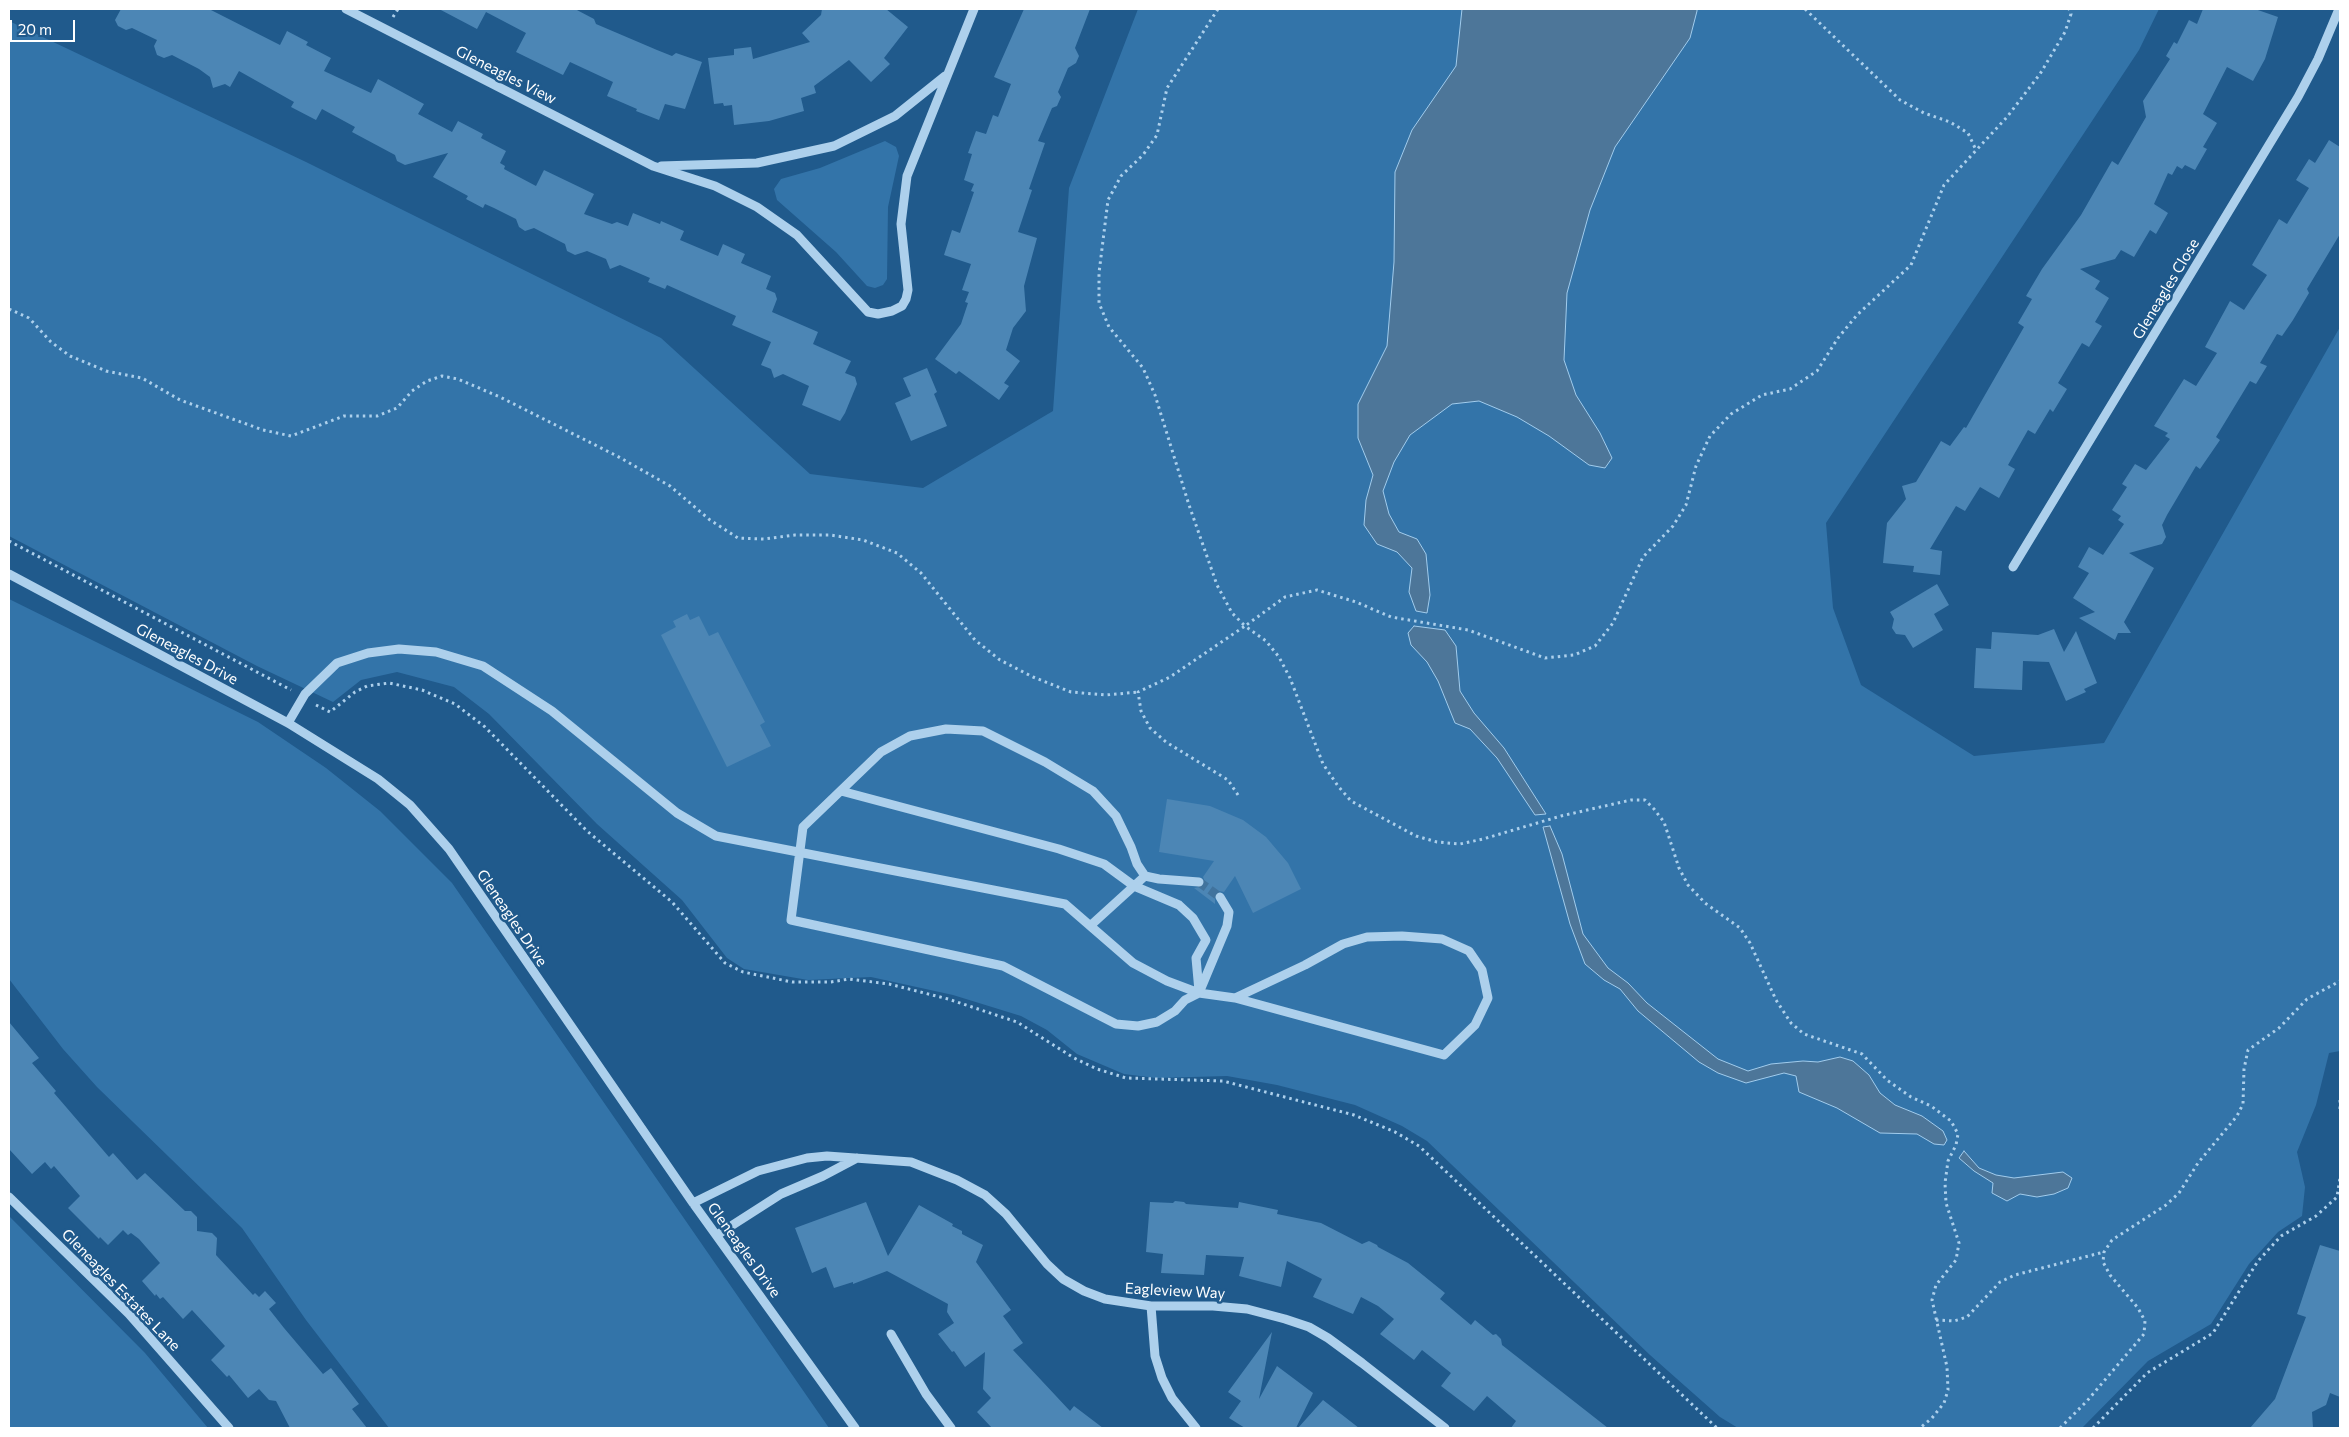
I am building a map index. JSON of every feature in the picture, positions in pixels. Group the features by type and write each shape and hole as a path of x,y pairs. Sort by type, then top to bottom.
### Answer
{"street":[{"name":"Gleneagles View","path":"346,9 653,166 715,186 757,208 797,235 868,312 878,314 892,311 902,306 908,290 903,258 901,224 906,176 945,75 974,9"},
{"name":"Gleneagles Close","path":"2013,567 2298,97 2338,18 2339,9"},
{"name":"Gleneagles View","path":"653,166 757,162 834,146 895,116 945,75"},
{"name":"Gleneagles Drive","path":"9,574 288,723 378,779 410,805 449,849 693,1203 856,1428"},
{"path":"288,723 305,694 337,663 368,653 391,650 436,652 483,666 552,711 677,813 716,836 1065,904 1133,963 1167,981 1199,993 1235,998 1444,1056 1475,1024 1488,998 1482,970 1469,951 1442,939 1402,936 1367,937 1343,944 1305,965 1235,998"},
{"path":"1199,882 1145,876 1137,864 1116,816 1093,791 1045,762 983,731 946,729 910,736 882,752 803,827 791,920 1003,966 1057,992 1116,1024 1138,1026 1157,1022 1175,1011 1185,1000 1199,993 1227,926 1229,912 1220,897"},
{"path":"841,791 1059,849 1104,864 1134,886 1180,905 1192,918 1206,940 1196,958 1199,993"},
{"path":"1090,926 1145,876"},
{"name":"Eagleview Way","path":"693,1203 751,1174 780,1164 827,1156 911,1162 957,1180 985,1195 1006,1214 1031,1246 1062,1279 1084,1291 1105,1299 1151,1306 1213,1306 1247,1309 1309,1328 1328,1338 1362,1363 1444,1428"},
{"path":"717,1235 781,1194 824,1176 857,1158"},
{"name":"Gleneagles Estates Lane","path":"9,1197 129,1314 229,1428"},
{"path":"1151,1306 1155,1356 1162,1378 1172,1398 1196,1428"},
{"path":"891,1334 926,1394 951,1428"}],"path":[{"path":"1218,9 1168,88 1156,135 1143,155 1120,176 1108,200 1099,273 1098,303 1109,327 1143,368 1155,395 1217,585 1232,613 1245,626 1266,641 1280,656 1323,764 1351,801 1416,836 1437,842 1460,844 1561,816 1631,800 1645,800 1664,822 1679,868 1688,885 1705,903 1740,928 1750,943 1776,1000 1791,1023 1804,1034 1862,1054 1887,1080 1911,1097 1930,1106 1951,1122 1958,1134 1956,1145 1948,1161 1945,1183 1946,1203 1959,1243 1956,1260 1936,1285 1932,1300 1947,1367 1948,1390 1944,1403 1932,1418 1920,1428"},
{"path":"1805,9 1900,100 1924,113 1950,122 1968,133 1976,150"},
{"path":"9,309 29,318 51,342 70,356 106,371 142,378 180,400 263,430 291,436 344,416 377,416 397,408 412,392 427,381 442,376 458,380 500,397 617,456 670,486 710,520 738,538 764,539 795,535 830,535 863,540 897,553 921,573 975,640 1000,660 1033,677 1071,692 1106,696 1138,692 1170,677 1285,597 1317,590 1356,602 1391,617 1468,630 1545,658 1574,655 1595,646 1613,623 1643,557 1672,526 1686,505 1696,466 1710,436 1730,414 1762,395 1790,389 1817,372 1838,338 1857,315 1911,265 1944,185 2007,117 2040,74 2065,32 2071,14 2069,9"},
{"path":"1138,692 1140,711 1150,728 1166,742 1222,776 1238,795"},
{"path":"2060,1428 2087,1401 2144,1334 2145,1321 2138,1308 2110,1275 2103,1262 2104,1252 2112,1240 2166,1205 2179,1193 2198,1163 2237,1116 2244,1104 2244,1069 2248,1050 2279,1028 2307,999 2340,981"},
{"path":"2340,1100 2340,1111"},
{"path":"2093,1428 2147,1372 2213,1333 2258,1261 2281,1236 2316,1216 2336,1198 2340,1178"},
{"path":"1936,1320 1954,1321 1967,1317 2000,1282 2015,1274 2104,1252"}],"shaded area":[{"path":"1138,9 2159,9 2139,50 1826,523 1833,608 1861,685 1974,756 2104,743 2340,327 2340,1051 2329,1053 2316,1105 2297,1152 2305,1187 2302,1216 2278,1232 2249,1264 2211,1324 2148,1361 2082,1428 1738,1428 1720,1417 1650,1355 1427,1141 1402,1126 1355,1105 1277,1085 1227,1076 1156,1078 1124,1074 1077,1054 1047,1030 1021,1016 953,995 871,977 808,980 744,969 727,958 682,900 597,824 489,714 454,687 397,672 361,680 333,702 257,666 9,536 9,21 306,162 661,338 810,474 923,488 1053,411 1069,188"},
{"path":"1462,9 1697,9 1697,11 1690,38 1615,147 1590,210 1567,293 1564,360 1576,395 1600,433 1612,458 1605,468 1589,465 1549,436 1517,417 1479,401 1452,404 1410,435 1394,462 1383,491 1389,514 1399,532 1417,539 1426,554 1430,595 1427,613 1416,611 1409,592 1412,568 1397,552 1377,544 1364,525 1366,500 1373,475 1358,438 1358,404 1387,346 1394,262 1395,172 1412,130 1456,66"},
{"path":"885,141 896,147 899,156 888,207 887,279 883,285 875,288 867,286 836,252 777,200 774,189 781,179 820,168"},
{"path":"9,599 258,722 326,768 380,811 452,883 829,1428 389,1428 306,1320 242,1228 97,1087 63,1049 9,979"},
{"path":"1414,626 1445,630 1456,646 1460,691 1474,713 1504,748 1546,814 1535,815 1497,758 1470,729 1455,723 1438,681 1427,662 1411,645 1408,633"},
{"path":"1550,826 1562,854 1583,934 1608,968 1628,983 1647,1003 1718,1059 1748,1071 1771,1064 1803,1061 1818,1062 1840,1057 1853,1061 1869,1075 1880,1093 1895,1105 1922,1116 1943,1131 1947,1140 1944,1145 1934,1144 1917,1134 1880,1133 1837,1108 1799,1092 1796,1076 1784,1073 1746,1083 1718,1073 1699,1062 1638,1011 1620,989 1604,980 1585,964 1570,924 1543,827"},
{"path":"1964,1151 1979,1168 1996,1175 2014,1178 2063,1172 2072,1178 2068,1188 2054,1194 2037,1197 2020,1194 2007,1201 1992,1193 1993,1183 1974,1171 1959,1158"},
{"path":"9,1216 145,1353 208,1428 9,1428"}],"building":[{"path":"121,9 209,9 280,45 287,31 308,42 306,45 331,58 324,71 371,93 378,79 424,104 418,114 452,132 458,121 483,134 481,138 506,151 500,163 505,166 504,169 536,186 544,170 594,194 584,214 612,224 617,222 628,226 633,213 660,224 661,221 684,231 680,240 718,256 723,244 745,254 741,263 771,276 766,289 775,293 777,299 772,312 818,332 813,344 851,361 845,373 855,377 857,384 845,413 840,421 802,405 809,386 783,374 774,378 771,369 761,365 771,342 732,325 736,316 667,285 665,289 648,282 650,278 620,265 610,269 606,259 587,251 575,255 567,251 565,244 534,228 525,231 519,227 516,219 485,204 483,208 466,199 468,196 433,177 448,153 405,165 397,161 395,155 352,132 355,127 322,109 316,120 291,107 294,102 239,71 230,87 225,84 213,88 210,77 199,69 172,55 164,58 157,55 154,46 157,40 132,28 126,30 118,26 115,20"},
{"path":"439,9 575,9 594,19 596,24 657,50 672,56 676,53 702,62 685,109 665,104 659,120 607,96 613,82 570,62 563,75 516,52 526,33 486,12 477,29"},
{"path":"822,9 886,9 908,27 884,58 890,64 871,82 849,60 814,86 816,93 801,98 804,111 769,121 734,125 732,105 714,104 708,58 734,55 734,49 751,47 753,59 810,42 802,33 821,15"},
{"path":"1024,9 1090,9 1075,48 1079,56 1076,63 1068,68 1058,92 1061,97 1057,106 1052,108 1038,141 1045,143 1029,189 1032,190 1018,232 1037,238 1024,286 1026,311 1013,328 1006,350 1020,361 1004,383 1009,386 999,400 959,371 956,374 935,359 961,324 968,303 965,302 969,292 962,290 971,264 944,255 952,230 960,233 974,192 971,191 974,184 964,180 972,154 968,153 976,131 986,134 993,115 998,117 1011,84 994,77"},
{"path":"2203,9 2255,9 2278,17 2265,59 2253,81 2227,67 2203,114 2217,123 2203,147 2207,149 2195,170 2185,165 2182,169 2177,166 2172,175 2168,173 2154,204 2168,213 2156,234 2150,230 2134,257 2121,250 2115,259 2080,269 2100,281 2095,289 2109,298 2095,322 2102,326 2089,347 2082,343 2058,383 2067,389 2053,412 2050,409 2035,434 2028,430 2008,465 2015,469 1999,498 1980,487 1965,511 1956,506 1930,549 1942,551 1940,575 1913,572 1914,566 1883,563 1887,523 1906,499 1902,486 1916,482 1941,441 1950,446 1964,427 1966,428 2024,327 2018,323 2032,299 2026,296 2042,269 2081,215 2112,161 2118,165 2146,117 2143,101 2170,59 2166,56 2174,42 2177,44 2189,20 2197,24"},
{"path":"2329,140 2340,147 2340,234 2307,289 2309,293 2293,320 2282,336 2277,334 2260,363 2267,366 2256,384 2250,381 2216,437 2220,440 2200,469 2196,466 2167,515 2162,525 2166,537 2162,544 2129,553 2154,568 2124,622 2131,633 2118,633 2115,640 2079,618 2095,612 2073,598 2089,573 2078,567 2089,547 2103,555 2124,524 2118,520 2121,516 2112,510 2127,487 2122,484 2135,464 2146,470 2170,439 2165,436 2168,433 2154,426 2184,379 2196,386 2217,353 2205,347 2230,301 2244,310 2267,275 2252,265 2279,219 2287,224 2309,188 2296,180 2309,159 2315,163"},
{"path":"927,368 937,392 934,394 947,426 911,441 895,403 911,396 903,378"},
{"path":"1937,584 1949,605 1934,614 1943,630 1913,648 1905,635 1896,634 1892,628 1894,619 1890,612"},
{"path":"687,614 690,620 699,616 709,636 718,632 765,722 760,725 771,746 727,767 661,635 676,627 673,621"},
{"path":"2054,629 2064,652 2076,631 2097,683 2084,689 2086,692 2066,701 2049,662 2023,661 2022,690 1974,688 1976,648 1991,649 1992,632 2038,635"},
{"path":"1167,799 1210,806 1243,820 1266,837 1288,863 1301,889 1253,913 1235,876 1224,892 1219,891 1215,894 1215,904 1194,888 1204,886 1203,877 1214,861 1159,852"},
{"path":"9,1022 39,1058 32,1063 56,1091 54,1093 109,1157 113,1153 137,1180 145,1173 185,1211 191,1211 197,1217 197,1231 212,1233 217,1238 216,1255 253,1295 255,1293 259,1297 265,1291 276,1303 269,1309 323,1374 331,1368 359,1404 352,1409 367,1428 290,1428 276,1401 269,1400 259,1389 248,1398 229,1375 227,1377 211,1360 225,1346 192,1310 183,1319 163,1297 160,1299 156,1294 155,1296 142,1281 160,1263 139,1239 131,1233 128,1235 123,1230 108,1245 100,1237 99,1239 68,1208 80,1196 54,1166 51,1169 45,1162 32,1174 9,1149"},
{"path":"1175,1201 1186,1204 1238,1208 1239,1202 1278,1210 1277,1214 1321,1223 1362,1244 1369,1241 1377,1245 1408,1263 1445,1293 1440,1299 1471,1325 1475,1320 1493,1335 1496,1334 1501,1339 1502,1345 1608,1428 1511,1428 1516,1421 1487,1396 1474,1411 1441,1386 1451,1373 1422,1350 1414,1360 1380,1334 1394,1319 1378,1306 1361,1297 1353,1314 1313,1297 1322,1279 1287,1261 1281,1287 1239,1276 1244,1257 1206,1255 1204,1275 1161,1273 1163,1254 1146,1252 1150,1202 1173,1203"},
{"path":"866,1202 888,1256 919,1205 953,1224 952,1226 962,1231 962,1234 983,1245 976,1262 1011,1310 1003,1316 1023,1343 1013,1350 1070,1411 1074,1406 1103,1428 992,1428 977,1412 991,1398 983,1389 985,1352 965,1367 954,1351 952,1352 938,1334 954,1323 947,1312 948,1304 887,1271 853,1284 853,1282 834,1288 826,1267 812,1273 795,1228"},
{"path":"2320,1245 2340,1251 2340,1397 2330,1393 2326,1405 2312,1412 2313,1428 2250,1428 2275,1399 2306,1317 2297,1314"},
{"path":"1272,1332 1259,1399 1277,1366 1313,1393 1296,1428 1245,1428 1229,1418 1241,1401 1228,1392"},
{"path":"1323,1400 1359,1428 1298,1428"}],"tunnel":[{"path":"1199,882 1220,897"}]}
